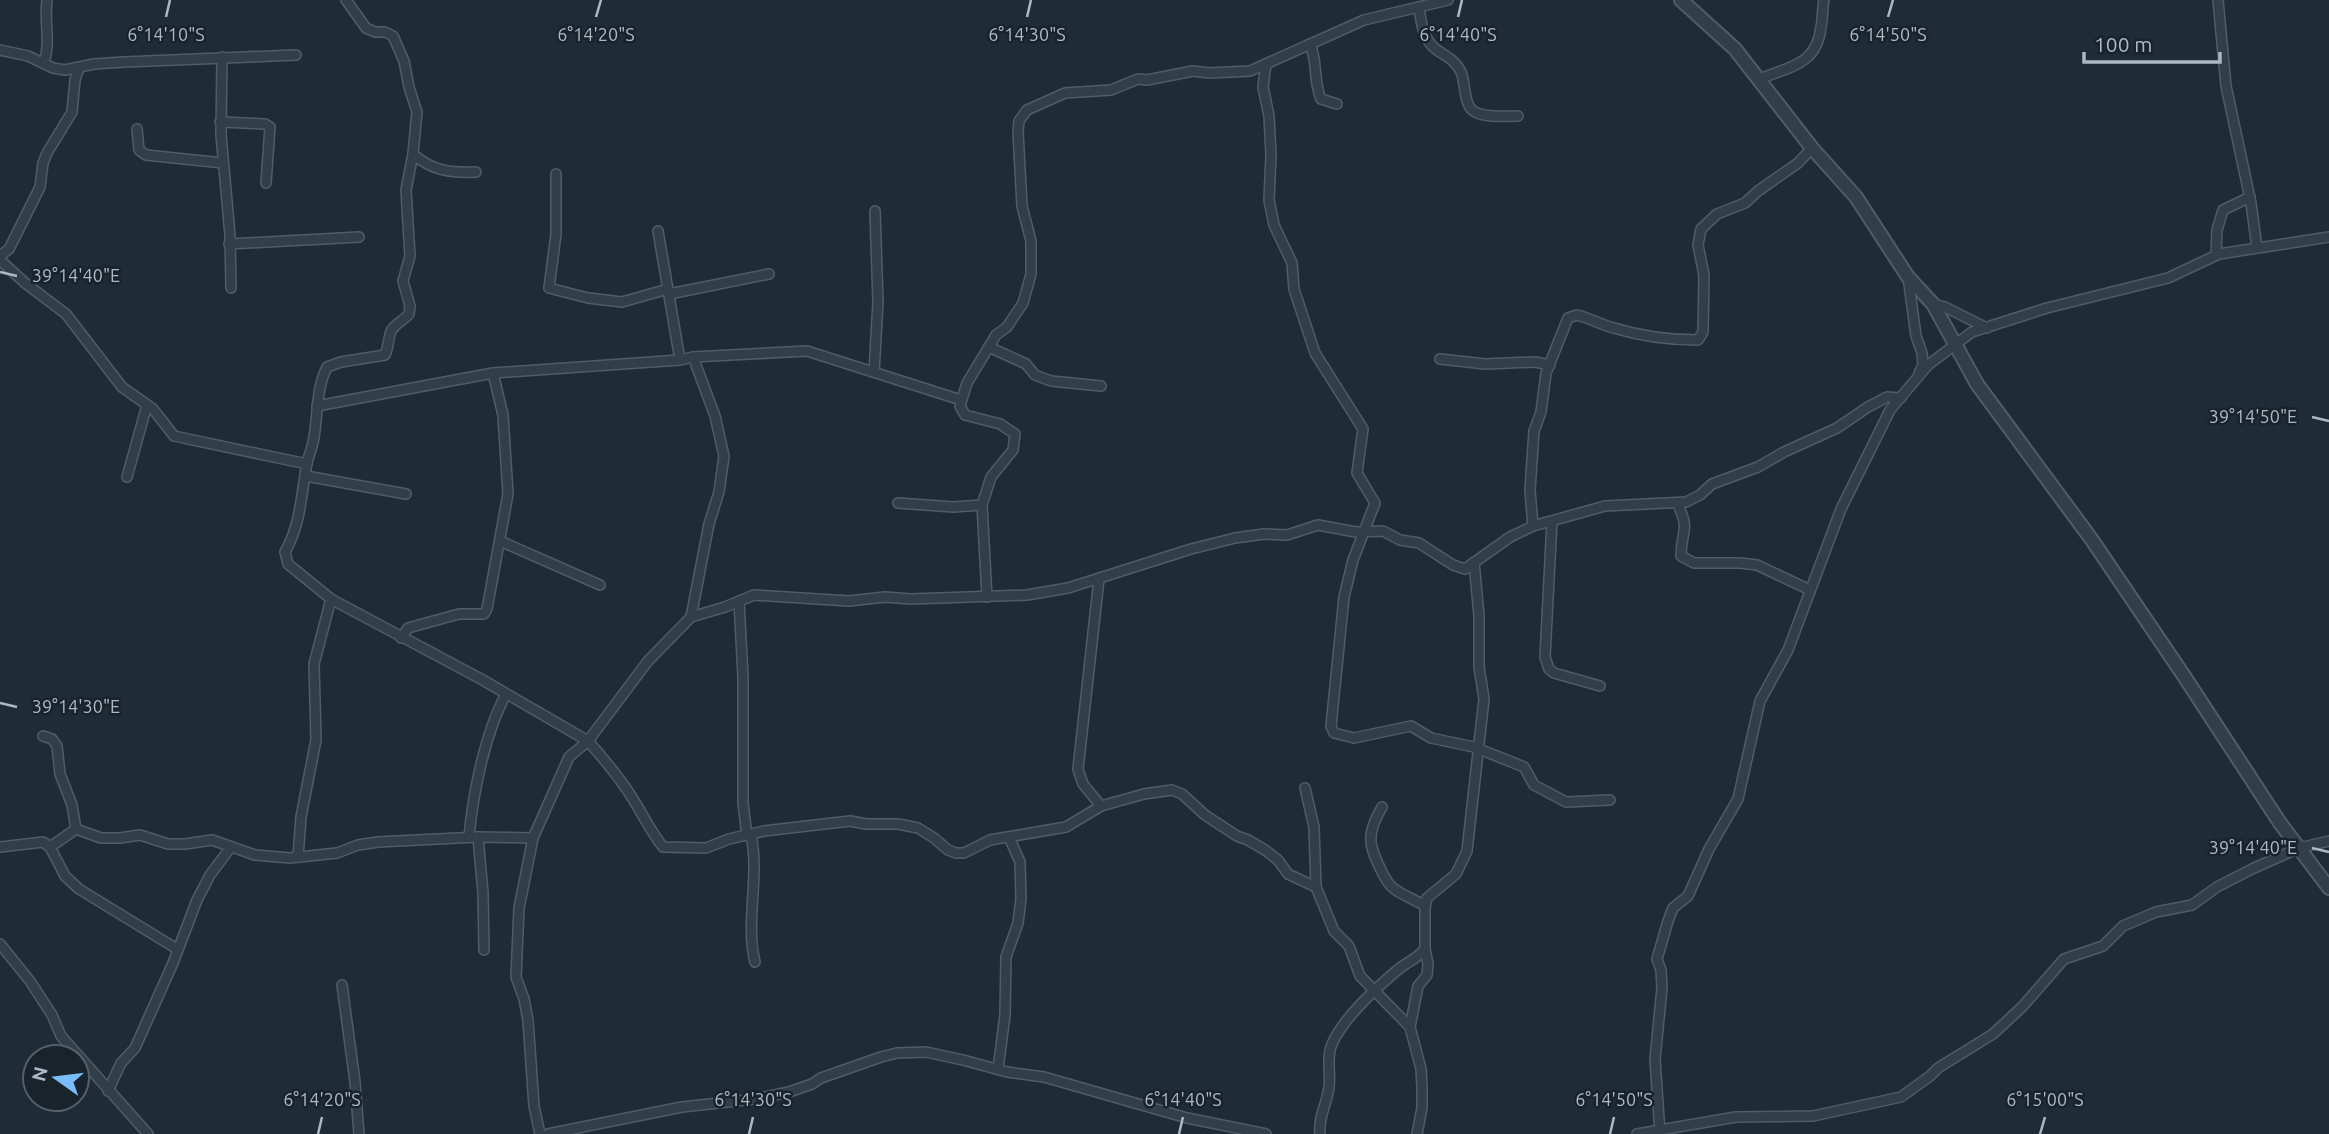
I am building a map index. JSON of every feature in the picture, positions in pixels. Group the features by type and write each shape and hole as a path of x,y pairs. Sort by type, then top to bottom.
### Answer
{"street":[{"path":"44,63 48,50 47,0"},
{"path":"346,0 366,28 393,36 399,48 417,112 413,154 405,190 410,256 403,281 410,306 409,314 393,327 385,355 327,367 317,406 300,514 294,537 285,552 288,564 331,599 588,741 633,799 663,847 706,848 729,839 764,831 850,821 918,828 956,853 964,853 990,839 1066,827 1101,806 1151,792 1176,790 1205,815 1265,850 1278,860 1288,874 1316,887"},
{"path":"987,597 982,505 991,477 1013,450 1015,434 1000,425 965,415 961,411 961,400 967,383 996,335 1007,327 1023,303 1031,274 1031,241 1022,206 1018,132 1022,115 1038,104 1065,93 1111,90 1138,79 1147,80 1193,71 1209,74 1250,71 1364,20 1448,0"},
{"path":"1681,0 1735,49 1812,148 1856,197 1908,276 1933,304 1977,384 2092,540 2280,823 2329,888"},
{"path":"1759,79 1809,58 1815,51 1824,0"},
{"path":"2218,0 2226,86 2250,197 2257,248"},
{"path":"1419,7 1425,36 1435,49 1453,60 1459,68 1470,108 1475,112 1494,116 1518,116"},
{"path":"1310,44 1315,55 1317,89 1321,99 1337,104"},
{"path":"0,50 28,56 53,68 65,70 124,62 296,55"},
{"path":"222,57 220,121 227,192 231,288"},
{"path":"1266,64 1263,87 1269,116 1269,200 1274,225 1292,263 1294,289 1315,354 1363,429 1357,473 1375,503 1353,560 1344,597 1331,726 1334,733 1354,738 1411,726 1431,738 1478,749 1524,767 1534,785 1566,802 1610,800"},
{"path":"79,68 72,111 47,153 40,187 9,249 0,258 25,283 65,314 122,387 153,409 174,436 307,464"},
{"path":"220,121 265,124 270,127 266,183"},
{"path":"137,129 139,150 146,155 223,163"},
{"path":"1533,526 1530,490 1534,431 1541,412 1542,392 1567,318 1577,314 1612,328 1698,340 1703,332 1704,275 1698,245 1701,229 1717,214 1745,203 1798,163 1812,148"},
{"path":"413,154 436,169 456,173 476,172"},
{"path":"555,174 555,234 549,288 588,298 622,302 668,291 769,274"},
{"path":"2216,255 2217,230 2223,210 2250,197"},
{"path":"874,372 878,302 875,211"},
{"path":"658,231 680,360"},
{"path":"229,244 359,237"},
{"path":"1660,1132 1655,1059 1662,988 1657,959 1659,951 1673,908 1688,896 1709,849 1738,799 1760,701 1788,650 1850,490 1890,410 1928,365 1972,332 2047,308 2168,278 2216,255 2329,237"},
{"path":"1908,276 1923,365 1915,380"},
{"path":"1933,304 1945,307 1987,328"},
{"path":"989,347 1026,364 1035,375 1051,381 1101,386"},
{"path":"317,406 493,373 807,351 961,400"},
{"path":"691,617 709,524 719,492 724,456 715,416 693,357"},
{"path":"1440,359 1485,364 1535,362 1550,365"},
{"path":"401,638 408,628 459,614 486,612 508,482 503,415 493,373"},
{"path":"540,1134 534,1106 528,1020 516,977 519,908 533,838 569,757 588,741 648,661 691,617 754,595 849,601 886,597 911,599 1027,595 1068,588 1235,538 1264,534 1287,535 1318,525 1382,531 1400,540 1419,543 1453,565 1465,569 1510,537 1533,526 1605,506 1686,502 1700,495 1712,484 1758,467 1836,428 1888,397 1901,398"},
{"path":"127,477 147,405"},
{"path":"306,476 406,494"},
{"path":"898,503 953,507 982,505"},
{"path":"1677,503 1684,517 1686,534 1681,556 1694,563 1757,565 1810,590"},
{"path":"1552,521 1545,657 1549,669 1554,673 1600,686"},
{"path":"500,541 600,585"},
{"path":"1417,1134 1422,1108 1421,1069 1410,1027 1418,986 1427,975 1429,964 1425,949 1425,906 1427,898 1456,874 1467,851 1484,699 1479,667 1479,616 1474,562"},
{"path":"1099,579 1078,768 1083,784 1101,806"},
{"path":"298,857 301,817 316,740 314,664 331,599"},
{"path":"739,601 743,677 743,803 753,853 751,947 755,962"},
{"path":"484,950 483,893 470,820 491,724 506,694"},
{"path":"43,736 52,739 57,746 60,774 72,805 76,829"},
{"path":"1306,788 1314,827 1316,887 1334,930 1349,946 1360,976 1410,1027"},
{"path":"1382,807 1373,827 1370,844 1377,863 1394,890 1425,906"},
{"path":"76,829 102,838 140,835 168,844 212,840 255,855 290,858 337,853 358,845 378,842 473,837 533,838"},
{"path":"50,847 76,829"},
{"path":"998,1069 1005,1015 1006,957 1018,923 1021,899 1020,862 1009,837"},
{"path":"1637,1134 1736,1117 1813,1116 1901,1097 1938,1068 2001,1027 2064,959 2103,946 2123,926 2145,916 2192,905 2217,887 2299,848 2329,841"},
{"path":"0,847 43,842 50,847 65,876 79,889 177,949"},
{"path":"108,1091 121,1063 135,1048 197,900 210,875 231,847"},
{"path":"0,944 30,981 52,1015 61,1036 148,1134"},
{"path":"1320,1134 1320,1121 1331,1077 1329,1063 1332,1043 1361,1002 1401,967 1418,958 1425,949"},
{"path":"342,985 359,1134"},
{"path":"548,1134 682,1107 755,1099 789,1092 838,1072 897,1053 926,1052 1007,1072 1044,1077 1187,1118 1266,1134"}]}
